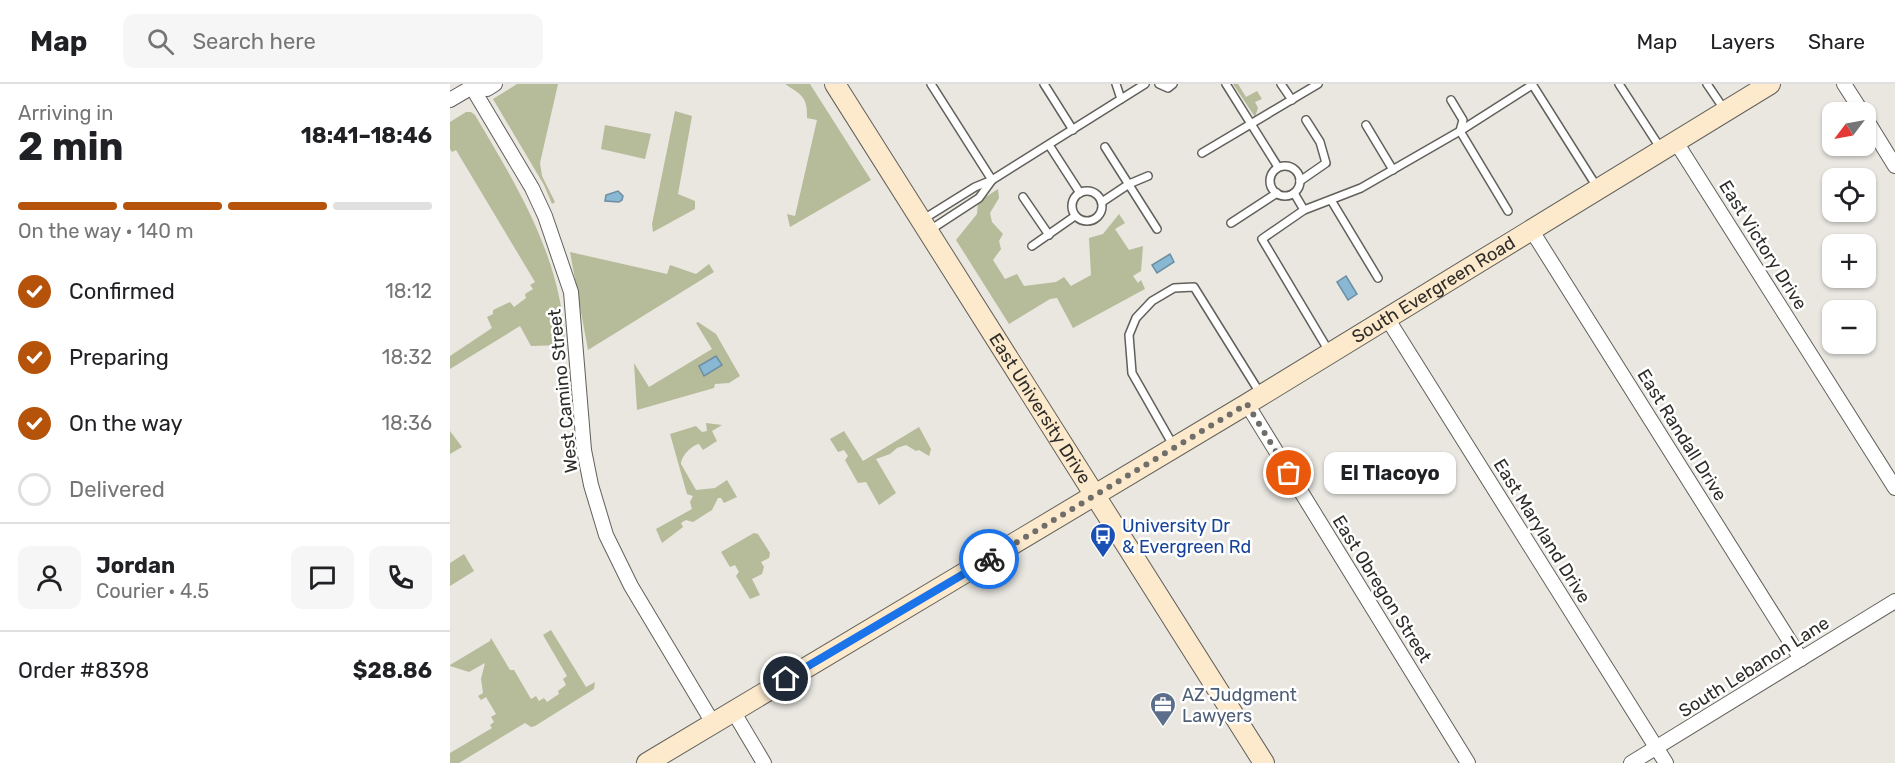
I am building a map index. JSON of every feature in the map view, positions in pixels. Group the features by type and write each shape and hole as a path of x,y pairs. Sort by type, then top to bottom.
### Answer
{"street":[{"path":"450,100 472,85 487,89 495,84"},
{"name":"East University Drive","path":"835,84 1264,763"},
{"name":"South Evergreen Road","path":"647,763 1175,447 1770,84"},
{"path":"1844,84 1856,102"},
{"name":"West Camino Street","path":"472,85 532,188 545,216 568,283 576,337 584,450 591,485 606,535 631,586 713,723"},
{"path":"1876,135 1895,165"},
{"name":"East Victory Drive","path":"1669,147 1895,488"},
{"name":"East Randall Drive","path":"1532,231 1802,658"},
{"name":"East Maryland Drive","path":"1387,318 1666,763"},
{"name":"East Obregon Street","path":"1254,399 1468,763"},
{"name":"South Lebanon Lane","path":"1631,763 1895,601"},
{"path":"733,711 764,763"}],"lane":[{"path":"931,84 992,180"},
{"path":"1044,84 1073,130"},
{"path":"1116,84 1121,99"},
{"path":"924,226 975,187 992,180 1145,84"},
{"path":"1160,84 1171,86"},
{"path":"1226,84 1278,167"},
{"path":"1281,84 1292,100"},
{"path":"1202,153 1318,84"},
{"path":"1330,353 1262,239 1304,210 1361,188 1460,131 1532,84 1599,189"},
{"path":"1619,84 1669,147"},
{"path":"1707,84 1726,112"},
{"path":"1451,100 1463,120 1460,131 1508,211"},
{"path":"1300,181 1295,169 1287,165 1278,167 1272,173 1270,182 1277,193 1285,196 1294,193 1300,181 1326,163 1320,142 1306,120"},
{"path":"1366,125 1393,170"},
{"path":"1049,145 1080,193"},
{"path":"1105,147 1157,229"},
{"path":"1102,202 1129,184 1148,176"},
{"path":"924,226 979,198 992,180"},
{"path":"1092,192 1102,202 1101,212 1094,220 1084,221 1075,216 1073,212 1072,202 1080,193 1092,192"},
{"path":"1231,223 1277,193"},
{"path":"1294,193 1304,210"},
{"path":"1023,196 1048,236"},
{"path":"1331,200 1378,278"},
{"path":"1032,246 1075,216"},
{"name":"East Obregon Street","path":"1175,447 1132,373 1129,335 1136,318 1152,301 1174,288 1194,286 1254,399"}],"green space":[{"path":"517,84 558,84 540,163 542,176 555,202 552,204 544,185 493,99"},
{"path":"785,84 810,84 871,180 790,227 787,214 795,216 817,120 807,118 806,105 802,96"},
{"path":"1233,84 1238,84 1246,97 1257,91 1262,99 1255,102 1258,108 1255,117"},
{"path":"675,111 692,116 678,194 695,201 695,209 653,232 652,224"},
{"path":"466,112 475,115 507,170 547,253 562,313 565,345 531,346 520,326 450,369 450,356 492,328 487,317 493,314 493,310 510,302 514,307 526,298 525,294 533,289 530,285 535,282 456,150 452,152 450,149 450,122"},
{"path":"605,125 651,134 645,159 601,149"},
{"path":"998,189 999,198 990,213 992,222 1003,234 999,241 1001,249 993,260 1005,279 1017,274 1024,286 1056,282 1064,277 1071,286 1091,275 1089,238 1103,234 1119,214 1125,223 1115,229 1129,250 1143,246 1141,271 1133,276 1138,283 1141,280 1145,289 1073,328 1057,298 1050,299 1009,324 956,240 977,214 978,202"},
{"path":"570,252 667,274 670,265 696,274 709,264 714,272 588,350"},
{"path":"698,322 716,334 740,376 729,383 715,384 714,388 637,410 634,363 649,387 712,349 696,323"},
{"path":"706,423 722,425 712,431 717,441 703,450 699,444 693,446 685,454 681,464 696,490 715,488 727,480 737,497 724,503 721,498 718,498 712,510 693,522 686,520 681,523 683,527 662,543 656,529 692,509 690,502 693,496 687,494 670,434 696,426 702,432 707,431"},
{"path":"919,427 931,449 929,456 906,445 876,459 896,493 879,505 866,482 858,483 845,460 848,456 844,450 838,452 830,439 844,431 863,461"},
{"path":"450,431 462,447 450,454"},
{"path":"754,533 758,534 770,553 769,558 761,562 764,567 762,574 752,579 760,595 750,599 736,576 739,572 735,565 730,567 721,552"},
{"path":"464,554 474,571 450,586 450,563"},
{"path":"551,630 586,687 595,682 594,689 535,726 531,727 525,723 459,763 450,763 450,753 492,728 490,725 494,722 491,717 496,714 486,697 481,700 478,696 483,693 481,679 485,663 469,672 450,665 490,641 491,638 531,699 536,696 539,701 544,698 547,702 559,694 558,691 566,685 563,679 567,676 543,635"}],"water":[{"path":"618,191 623,196 622,200 619,202 605,201 606,195"},
{"path":"1170,254 1174,262 1157,273 1152,265"},
{"path":"1346,276 1357,294 1348,300 1337,282"},
{"path":"716,356 722,365 704,376 699,366"}],"way so far":[{"path":"989,559 1247,404 1289,473"}],"place":[{"name":"El Tlacoyo","path":"1289,473"},
{"name":"University Dr & Evergreen Rd","path":"1103,559"},
{"name":"AZ Judgment Lawyers","path":"1163,728"}],"route":[{"path":"786,679 989,559"}]}
